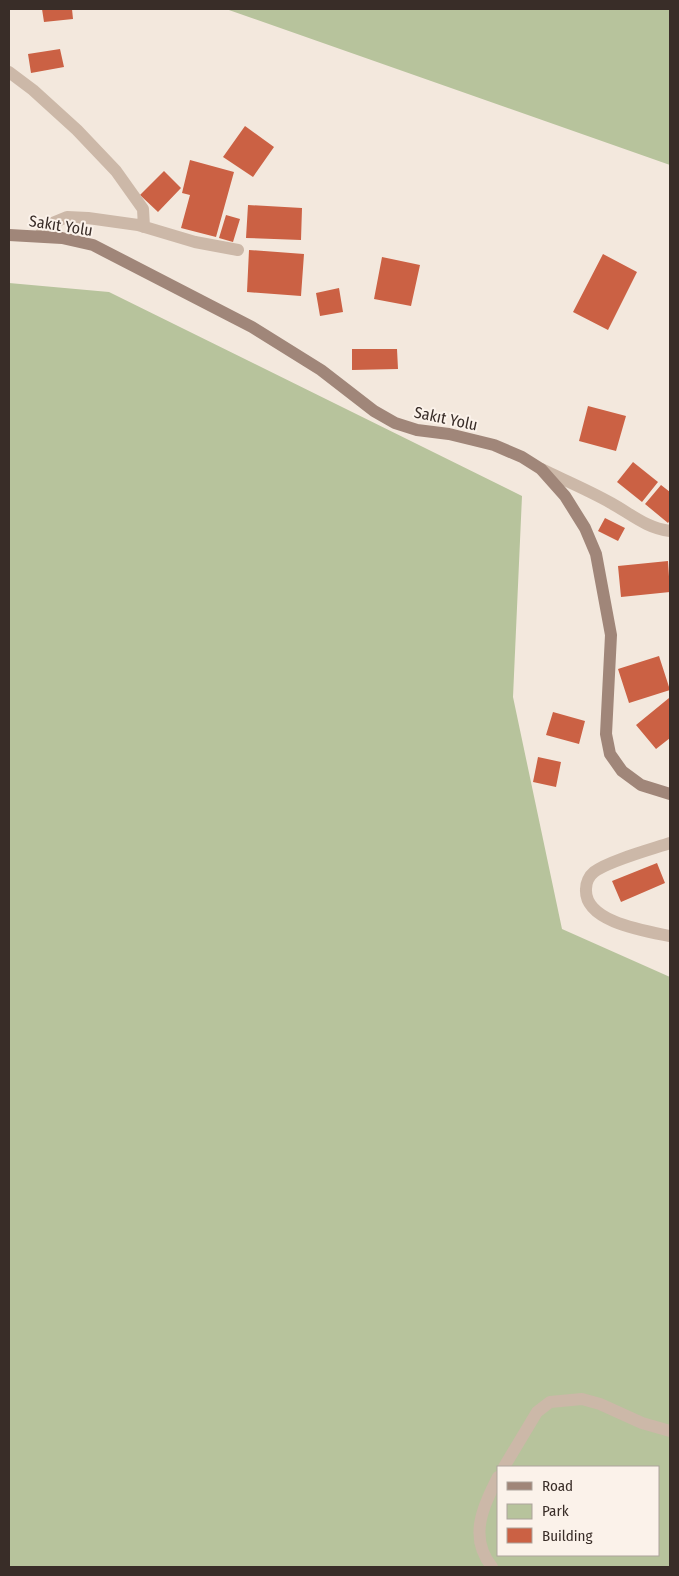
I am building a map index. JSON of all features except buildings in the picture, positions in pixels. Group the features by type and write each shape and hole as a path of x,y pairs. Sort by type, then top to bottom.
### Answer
{"street":[{"path":"9,72 34,90 77,130 116,171 143,209 144,227"},
{"path":"39,236 50,224 67,217 88,218 144,227 195,242 238,250"},
{"name":"Sakıt Yolu","path":"9,235 62,238 93,245 252,327 321,370 374,411 395,423 417,430 449,434 494,445 522,457 541,468 565,496 584,528 596,554 611,636 606,734 610,754 622,771 641,786 670,794"},
{"path":"541,468 612,503 643,523 660,530 670,531"},
{"path":"670,843 607,865 593,872 586,884 585,896 590,906 601,915 618,923 670,936"},
{"path":"505,1466 537,1412 550,1402 582,1399 600,1404 642,1423 670,1431"},
{"path":"492,1567 485,1558 478,1531 483,1507 497,1479"}],"green space":[{"path":"226,9 670,9 670,165"},
{"path":"9,283 109,292 522,496 513,697 562,929 670,977 670,1567 9,1567"}]}
